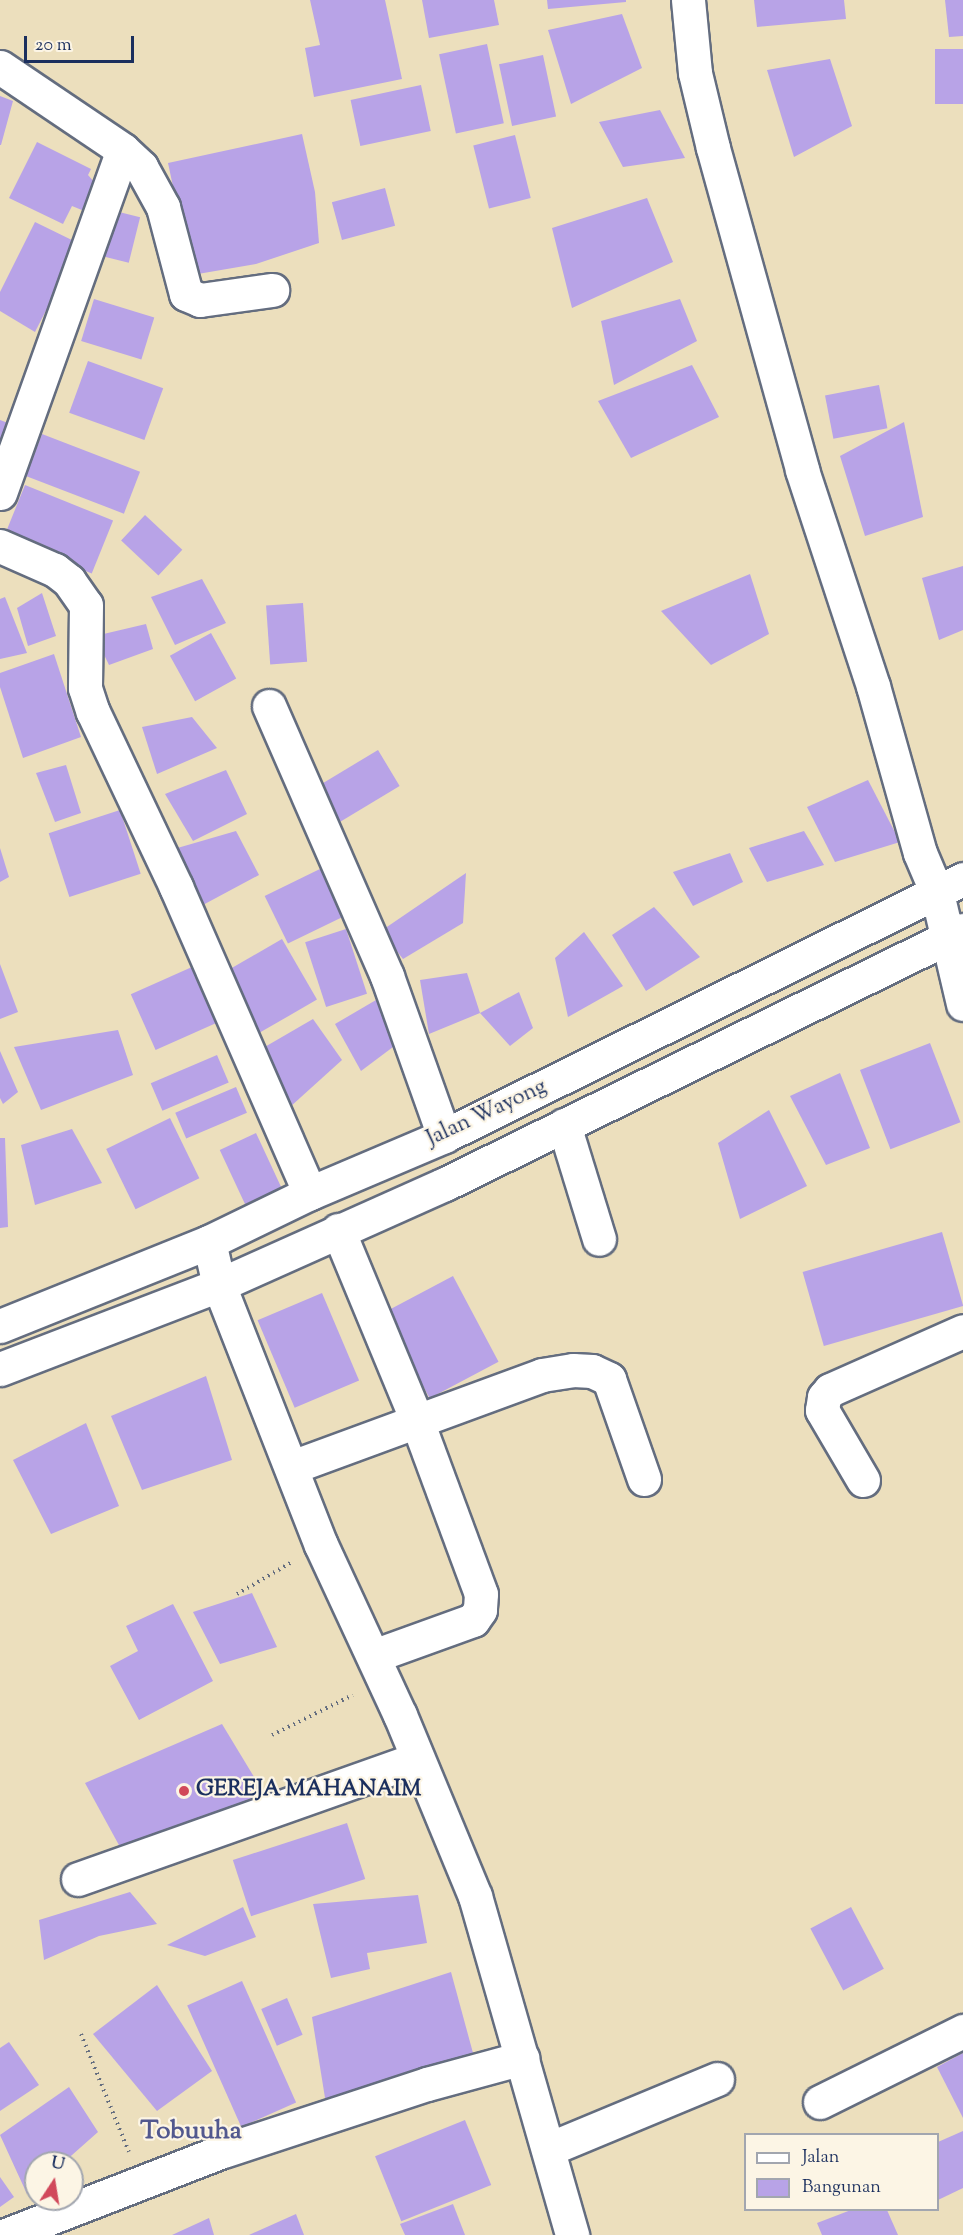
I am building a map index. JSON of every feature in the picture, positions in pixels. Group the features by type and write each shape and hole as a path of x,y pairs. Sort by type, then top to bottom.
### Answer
{"street":[{"path":"688,0 695,73 713,147 802,470 873,686 920,853 950,886 963,1004"},
{"path":"0,67 123,150 141,167 163,207 186,294 200,300 272,290"},
{"path":"0,493 123,150"},
{"path":"0,546 55,570 69,581 86,605 85,688 93,712 176,887 310,1193"},
{"path":"268,706 387,976 444,1136"},
{"name":"Jalan Wayong","path":"0,1326 209,1242 310,1193 444,1136 950,886"},
{"name":"Jalan Wayong","path":"0,1370 219,1285 564,1125 955,934"},
{"path":"564,1125 599,1239"},
{"path":"338,1230 417,1421 481,1594 480,1610 473,1620 378,1668"},
{"path":"209,1242 219,1285 321,1545 378,1668 475,1896 549,2148 572,2235"},
{"path":"863,1480 822,1410 824,1397 830,1390 963,1331"},
{"path":"292,1467 542,1375 592,1371 609,1379 644,1479"},
{"path":"78,1879 417,1759"},
{"path":"820,2102 963,2031"},
{"path":"6,2235 223,2151 427,2084 522,2058"},
{"path":"549,2148 717,2079"}],"path":[{"path":"237,1594 321,1545"},
{"path":"272,1735 378,1668"},
{"path":"81,2034 142,2183"}],"building":[{"path":"310,0 385,0 402,79 314,97 305,48 320,45"},
{"path":"422,0 494,0 499,25 429,38"},
{"path":"547,0 626,0 626,2 548,9"},
{"path":"754,0 844,0 846,19 757,27"},
{"path":"945,0 963,0 963,36 949,37"},
{"path":"622,14 642,68 571,104 548,30"},
{"path":"487,44 504,123 456,133 439,54"},
{"path":"935,49 963,49 963,104 935,104"},
{"path":"543,55 556,117 512,126 499,64"},
{"path":"830,59 852,126 794,157 767,70"},
{"path":"421,85 431,131 360,146 351,100"},
{"path":"0,96 13,101 1,145 0,145"},
{"path":"660,110 685,158 623,167 599,122"},
{"path":"302,134 315,192 319,243 256,264 192,275 168,163"},
{"path":"515,135 531,198 489,208 473,145"},
{"path":"37,142 91,169 88,175 103,192 99,217 72,206 63,224 9,198"},
{"path":"385,188 395,226 342,240 332,202"},
{"path":"647,198 673,262 572,308 552,228"},
{"path":"111,210 140,217 129,263 100,256"},
{"path":"35,222 80,244 35,332 0,311 0,292"},
{"path":"94,299 154,317 141,359 81,341"},
{"path":"680,299 697,341 614,385 601,321"},
{"path":"88,361 163,388 144,440 69,413"},
{"path":"692,365 719,417 631,458 598,401"},
{"path":"879,385 887,428 833,439 825,395"},
{"path":"0,420 19,427 0,473"},
{"path":"904,422 923,517 865,536 840,456"},
{"path":"42,434 140,472 124,514 26,476"},
{"path":"25,485 113,521 92,573 4,538"},
{"path":"145,515 182,550 158,575 121,541"},
{"path":"963,566 963,630 939,640 922,578"},
{"path":"750,574 769,634 711,665 661,611"},
{"path":"202,579 226,623 175,645 151,597"},
{"path":"42,593 56,636 28,646 17,608"},
{"path":"5,597 27,653 0,659 0,599"},
{"path":"303,603 307,662 270,664 266,606"},
{"path":"146,624 153,649 109,665 95,636"},
{"path":"211,633 236,678 195,701 170,656"},
{"path":"54,654 81,737 23,758 0,687 0,673"},
{"path":"192,717 217,748 157,774 142,727"},
{"path":"378,750 400,786 333,826 311,790"},
{"path":"66,765 81,813 55,822 36,773"},
{"path":"226,770 247,814 193,841 165,794"},
{"path":"868,780 900,842 835,862 807,807"},
{"path":"120,810 141,874 69,897 49,833"},
{"path":"236,831 259,875 201,906 174,849"},
{"path":"804,831 824,865 767,882 749,848"},
{"path":"0,848 9,877 0,882"},
{"path":"730,853 743,882 693,906 673,872"},
{"path":"324,867 347,915 288,944 265,896"},
{"path":"466,873 463,923 403,959 381,931"},
{"path":"654,907 700,957 646,991 612,935"},
{"path":"346,929 367,994 326,1007 305,942"},
{"path":"584,932 623,986 568,1017 555,958"},
{"path":"282,939 317,1000 260,1033 225,972"},
{"path":"0,964 18,1012 0,1019"},
{"path":"192,967 217,1023 156,1050 131,994"},
{"path":"467,973 480,1013 429,1034 420,980"},
{"path":"519,992 533,1028 510,1046 480,1013"},
{"path":"376,1000 405,1038 361,1071 335,1024"},
{"path":"313,1019 342,1060 290,1107 263,1048"},
{"path":"118,1030 133,1075 41,1110 14,1047"},
{"path":"930,1043 960,1122 890,1149 860,1070"},
{"path":"0,1051 18,1092 3,1104 0,1098"},
{"path":"217,1055 229,1083 162,1111 151,1083"},
{"path":"840,1073 870,1148 826,1165 790,1096"},
{"path":"236,1087 247,1113 186,1139 175,1113"},
{"path":"769,1110 807,1186 740,1219 718,1143"},
{"path":"170,1118 199,1178 136,1209 106,1149"},
{"path":"72,1129 102,1183 35,1205 21,1145"},
{"path":"256,1133 281,1187 245,1204 220,1150"},
{"path":"0,1138 5,1138 8,1227 0,1228"},
{"path":"942,1232 963,1306 824,1346 803,1272"},
{"path":"453,1276 499,1362 430,1398 384,1313"},
{"path":"322,1293 359,1380 295,1408 258,1320"},
{"path":"206,1376 232,1460 142,1490 111,1416"},
{"path":"86,1423 119,1506 51,1534 13,1460"},
{"path":"252,1593 277,1647 220,1664 193,1612"},
{"path":"173,1604 213,1681 139,1720 110,1666 138,1651 126,1626"},
{"path":"222,1724 268,1800 126,1858 85,1783"},
{"path":"347,1823 365,1879 251,1916 233,1860"},
{"path":"130,1892 157,1924 99,1936 44,1960 39,1920"},
{"path":"418,1895 427,1943 367,1953 370,1969 331,1978 313,1904"},
{"path":"243,1907 256,1937 205,1956 167,1945"},
{"path":"851,1907 884,1969 843,1990 810,1929"},
{"path":"451,1972 473,2053 326,2104 312,2017"},
{"path":"242,1981 296,2103 241,2127 187,2005"},
{"path":"157,1985 212,2071 157,2111 93,2034"},
{"path":"287,1998 303,2035 277,2046 261,2009"},
{"path":"9,2042 39,2085 0,2111 0,2048"},
{"path":"963,2053 963,2118 937,2067"},
{"path":"69,2087 98,2132 77,2151 24,2151 24,2187 0,2135"},
{"path":"465,2120 491,2185 401,2221 375,2156"},
{"path":"963,2131 963,2188 939,2200 939,2142"},
{"path":"0,2177 14,2197 0,2207"},
{"path":"453,2204 465,2235 405,2235 400,2224"},
{"path":"848,2211 887,2211 898,2235 822,2235 817,2223"},
{"path":"296,2214 304,2235 249,2235"},
{"path":"209,2218 214,2235 172,2235"}],"place":[{"name":"GEREJA MAHANAIM","path":"184,1791"}],"district":[{"name":"Tobuuha","path":"191,2132"}]}
